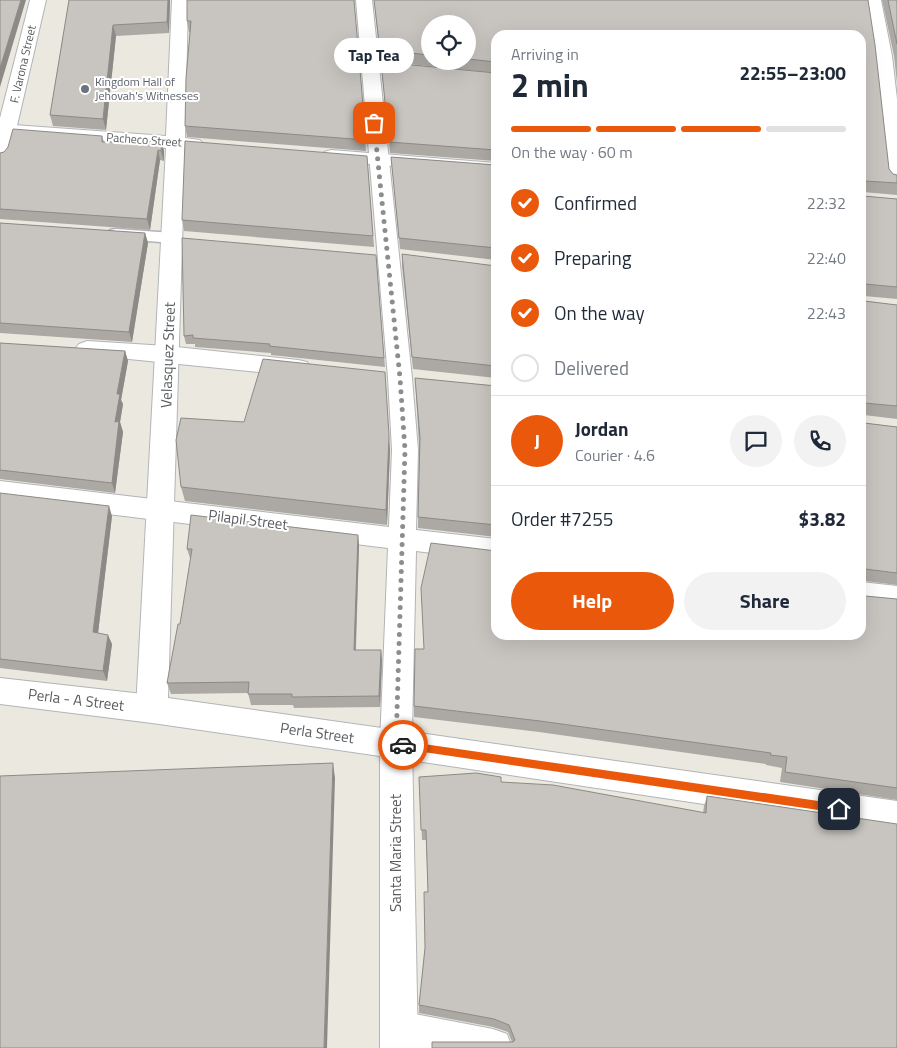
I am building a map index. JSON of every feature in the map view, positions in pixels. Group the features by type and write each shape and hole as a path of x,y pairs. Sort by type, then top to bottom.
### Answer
{"street":[{"name":"F. Varona Street","path":"0,156 4,130 38,0"},
{"name":"Velasquez Street","path":"152,709 162,509 167,354 183,239 176,142 180,0"},
{"name":"Santa Maria Street","path":"364,0 375,67 378,160 400,378 405,450 396,744 399,1039"},
{"path":"873,0 890,49 897,180"},
{"name":"Pacheco Street","path":"4,130 214,146"},
{"path":"311,154 491,169"},
{"path":"69,348 167,354 322,370"},
{"name":"Pilapil Street","path":"0,491 491,549"},
{"path":"866,595 897,598"},
{"name":"Perla - A Street","path":"0,691 152,709"},
{"name":"Perla Street","path":"152,709 897,817"},
{"path":"399,1039 493,1048"}],"lane":[{"path":"104,233 183,239"}],"building":[{"path":"0,0 21,0 0,68"},
{"path":"69,0 168,0 167,22 113,25 103,119 50,115"},
{"path":"187,0 354,0 366,140 185,126 186,78 191,21 187,21"},
{"path":"374,0 868,0 889,169 893,174 897,175 897,183 866,181 866,30 491,30 491,61 476,60 476,15 421,15 421,54 380,50"},
{"path":"888,0 897,0 897,44"},
{"path":"381,62 421,66 421,70 465,70 491,73 491,150 389,142"},
{"path":"13,129 102,136 102,142 162,141 161,151 158,150 147,219 0,209 0,153 4,152 8,147"},
{"path":"185,141 367,156 373,236 182,220"},
{"path":"391,157 491,165 491,247 399,238"},
{"path":"866,196 897,199 897,287 866,284"},
{"path":"0,223 145,233 129,332 0,323"},
{"path":"182,238 376,255 384,358 269,346 270,344 193,338 193,335 184,336"},
{"path":"402,254 491,265 491,365 412,357"},
{"path":"866,301 897,305 897,406 866,403"},
{"path":"0,343 125,351 117,394 120,394 115,422 119,421 112,483 0,470"},
{"path":"263,359 385,372 389,435 386,510 181,487 176,440 181,418 244,422"},
{"path":"415,378 491,386 491,524 418,517 420,438"},
{"path":"866,423 897,427 897,573 866,569"},
{"path":"0,493 109,506 93,632 108,635 103,671 0,659"},
{"path":"191,515 358,535 354,650 381,650 379,696 292,697 292,694 248,694 249,682 167,683 178,624 180,624 192,549 187,549"},
{"path":"431,543 491,550 491,640 866,640 866,596 897,599 897,788 785,772 787,757 770,755 771,753 540,721 414,706 415,649 424,649 421,588"},
{"path":"333,763 324,1048 0,1048 0,776"},
{"path":"476,773 501,777 501,782 553,785 706,813 707,796 897,824 897,1048 432,1048 432,1042 513,1042 515,1040 509,1025 494,1019 419,1005 425,948 424,892 428,892 426,830 421,830 419,777"}],"way so far":[{"path":"374,123 400,378 405,450 396,744 403,745"}],"place":[{"name":"Kingdom Hall of Jehovah's Witnesses","path":"85,89"},
{"name":"Tap Tea","path":"374,123"}],"route":[{"path":"403,745 839,809"}]}
